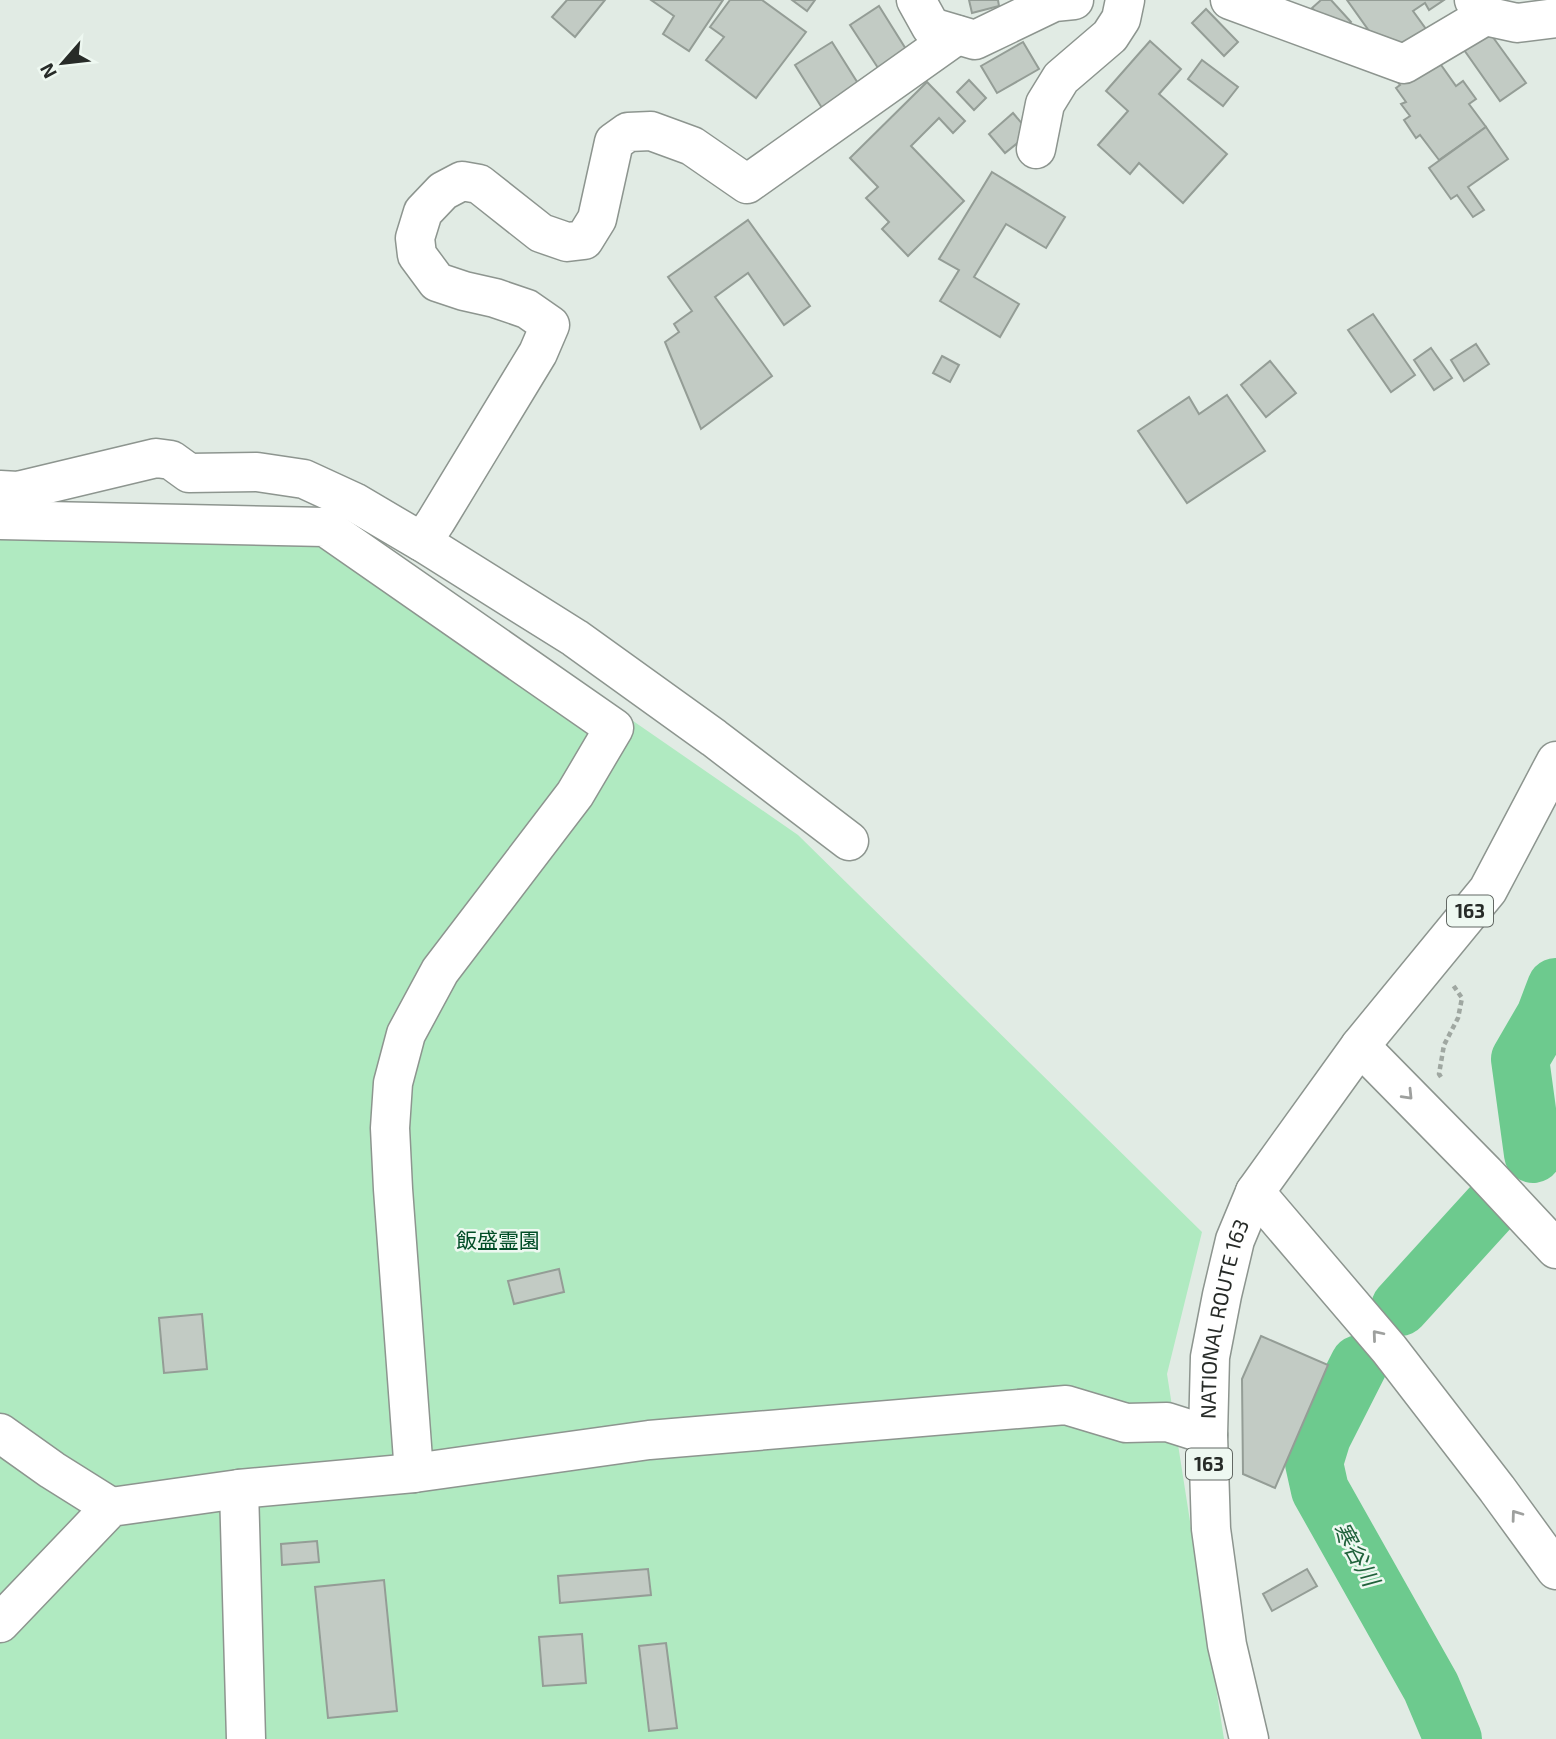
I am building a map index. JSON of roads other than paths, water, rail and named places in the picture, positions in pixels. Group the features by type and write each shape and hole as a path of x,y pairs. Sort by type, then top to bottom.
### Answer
{"main road":[{"path":"916,0 931,27 975,40 1054,2 1074,0"},
{"path":"1036,149 1045,104 1061,78 1110,36 1121,19 1125,0"},
{"path":"1230,0 1404,64 1480,8 1517,23 1556,18"},
{"path":"429,531 537,353 550,325 527,309 437,282 417,255 415,238 423,212 443,191 462,181 479,184 541,233 567,242 584,240 597,219 614,142 628,132 651,131 692,146 747,184 957,34"},
{"path":"0,490 18,491 156,458 171,460 189,473 257,471 304,479 429,531 714,738 849,841"},
{"path":"0,520 325,527 614,728 575,794 440,971 406,1034 393,1083 390,1128 414,1473"},
{"name":"163","path":"1255,1192 1360,1046 1488,890 1556,761"},
{"path":"1360,1046 1556,1249"},
{"path":"1255,1192 1389,1349 1556,1570"},
{"name":"NATIONAL ROUTE 163","path":"1249,1739 1227,1644 1212,1529 1208,1435 1210,1357 1235,1240 1255,1192"},
{"path":"0,1623 111,1507 239,1489 414,1473 649,1440 1066,1405 1126,1423 1167,1422 1208,1435"},
{"path":"0,1433 111,1507"},
{"path":"239,1489 246,1739"}],"waterway":[{"name":"寒谷川","path":"1533,1154 1520,1059 1545,1016 1556,987"},
{"name":"寒谷川","path":"1400,1307 1491,1207"},
{"name":"寒谷川","path":"1359,1364 1322,1437 1314,1463 1320,1490 1431,1687 1453,1739"}],"park label":[{"name":"飯盛霊園","path":"498,1241"}]}
